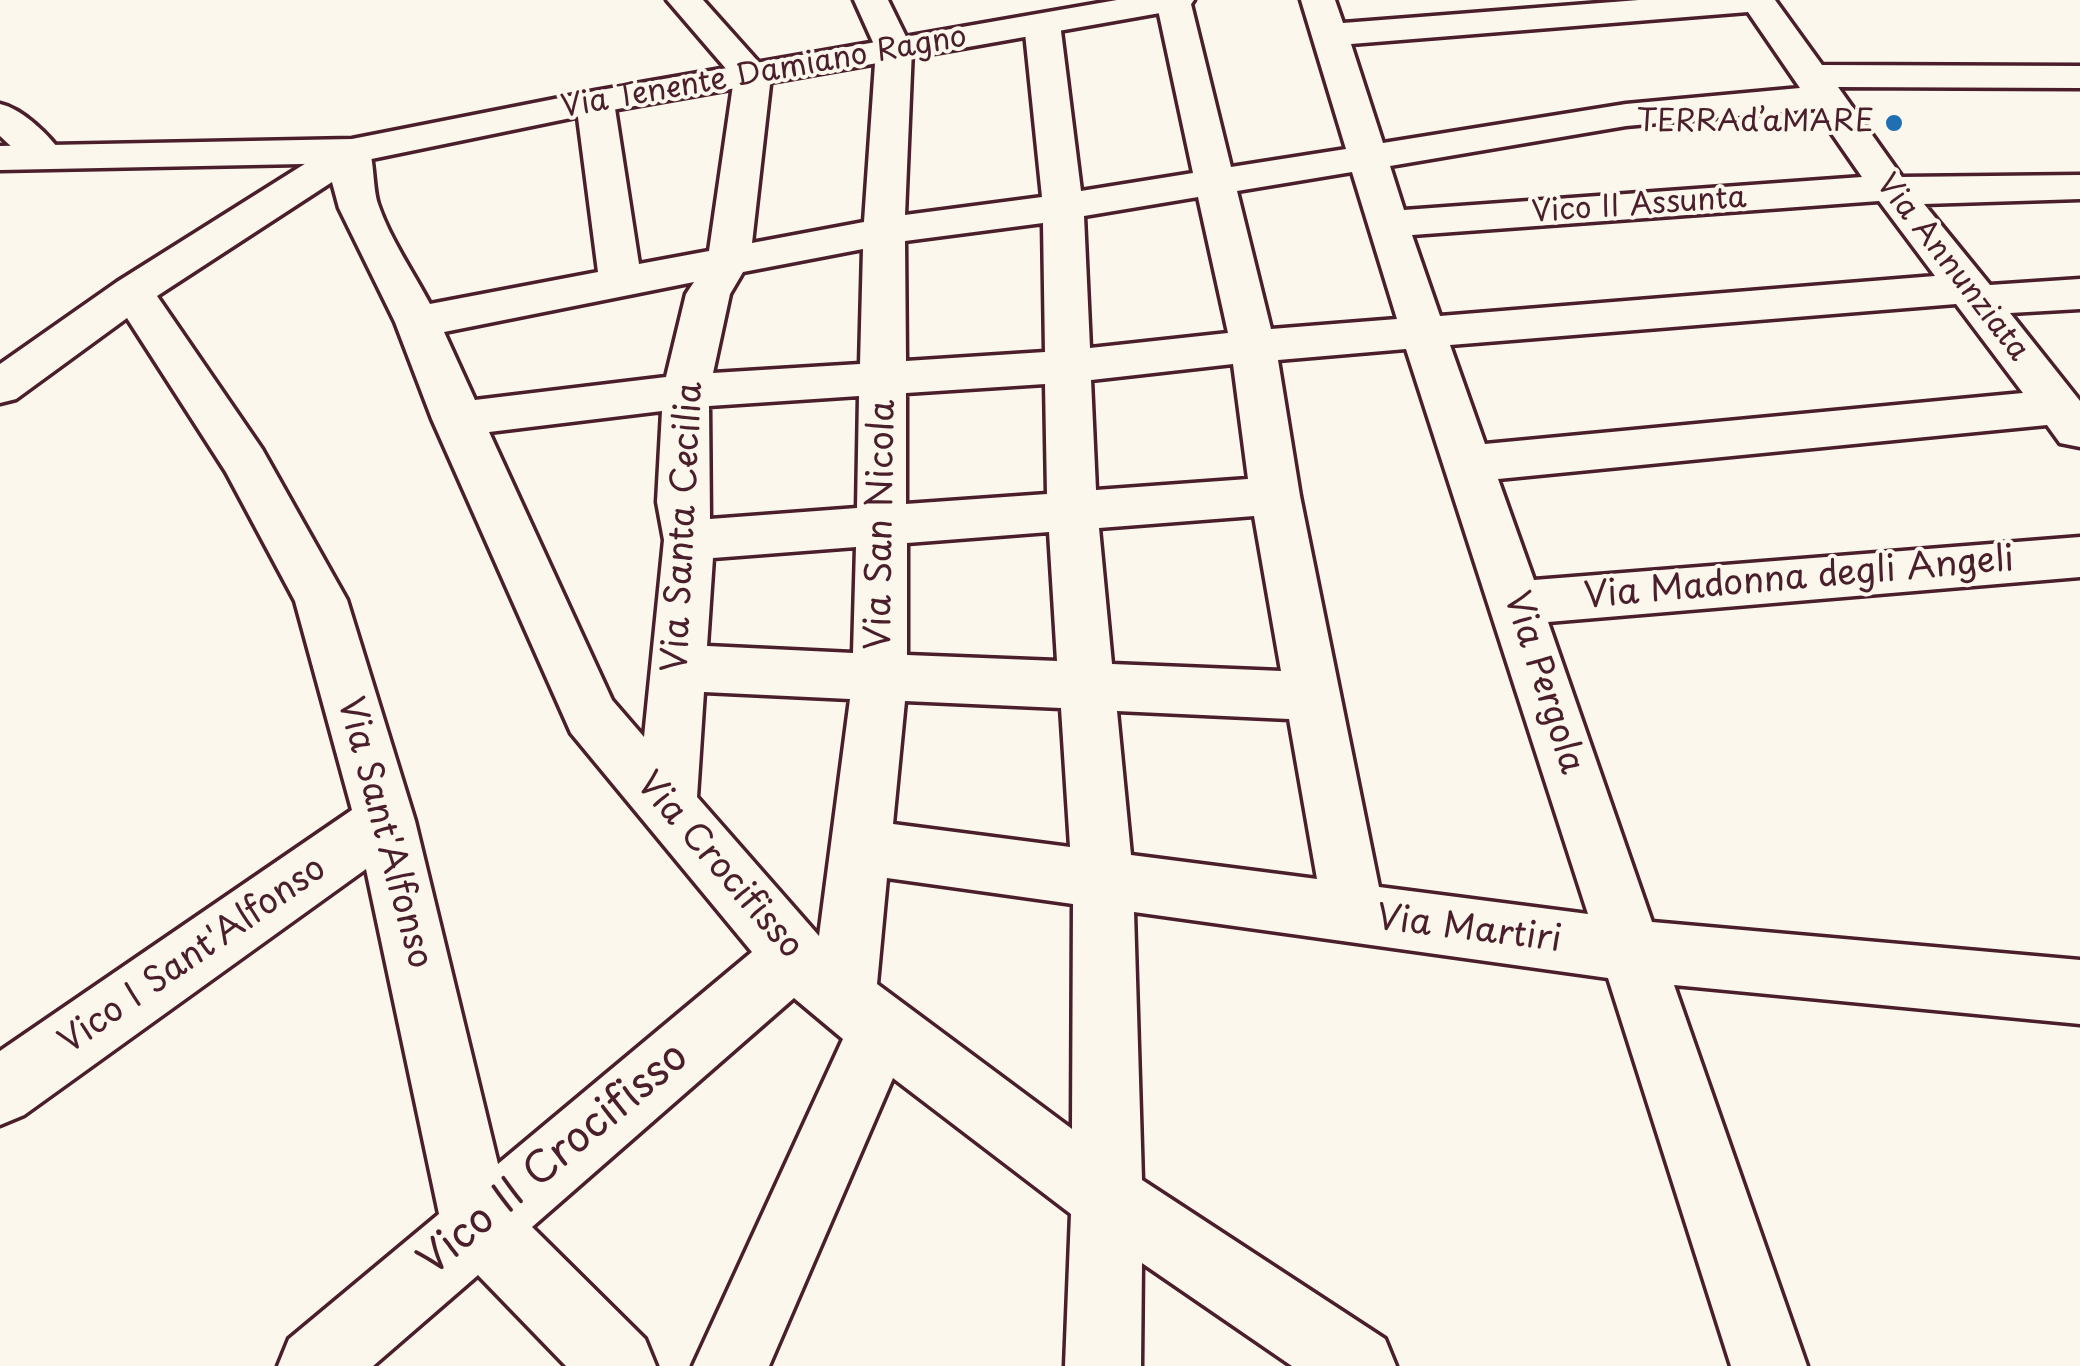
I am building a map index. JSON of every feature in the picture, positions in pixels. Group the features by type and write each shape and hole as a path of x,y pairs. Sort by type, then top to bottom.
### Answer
{"street":[{"path":"684,0 752,76"},
{"path":"872,0 894,49"},
{"path":"1174,0 1253,346 1274,496 1354,915"},
{"name":"Via Tenente Damiano Ragno","path":"352,151 595,102 1174,0"},
{"path":"1324,17 1757,1"},
{"name":"Via Annunziata","path":"1757,1 1890,188 2069,421"},
{"name":"Via Pergola","path":"1324,17 1370,154 1388,224 1472,463 1628,950 1769,1366"},
{"path":"1042,23 1063,207 1072,511 1103,879 1103,1366"},
{"name":"Via San Nicola","path":"731,1366 840,995 861,847 880,678 884,231 894,49"},
{"name":"Via Santa Cecilia","path":"667,806 689,540 682,502 686,392 708,294 729,260 752,76"},
{"path":"417,322 884,231 1063,207 1370,154 1818,86 2080,77"},
{"path":"595,102 620,280"},
{"path":"0,115 44,156"},
{"path":"0,158 352,151"},
{"path":"0,387 132,292 352,151"},
{"name":"Via Crocifisso","path":"352,151 350,175 359,208 417,322 456,419 591,716 667,806 840,995 1106,1198 1358,1366"},
{"name":"Vico II Assunta","path":"1388,224 1890,188 1933,192 2080,187"},
{"name":"Via Sant'Alfonso","path":"132,292 245,462 321,600 385,821 478,1224"},
{"path":"456,419 686,392 1066,367 1253,346 1974,294 2080,294"},
{"path":"1472,463 2069,421"},
{"path":"689,540 1274,496"},
{"name":"Via Madonna degli Angeli","path":"1517,603 2080,557"},
{"path":"677,668 1313,696"},
{"name":"Vico I Sant'Alfonso","path":"0,1091 385,821"},
{"name":"Via Martiri","path":"861,847 1628,950 2080,992"},
{"name":"Vico II Crocifisso","path":"316,1366 478,1224 840,995"},
{"path":"478,1224 618,1366"}],"place":[{"name":"TERRAd’aMARE","path":"1894,123"}]}
